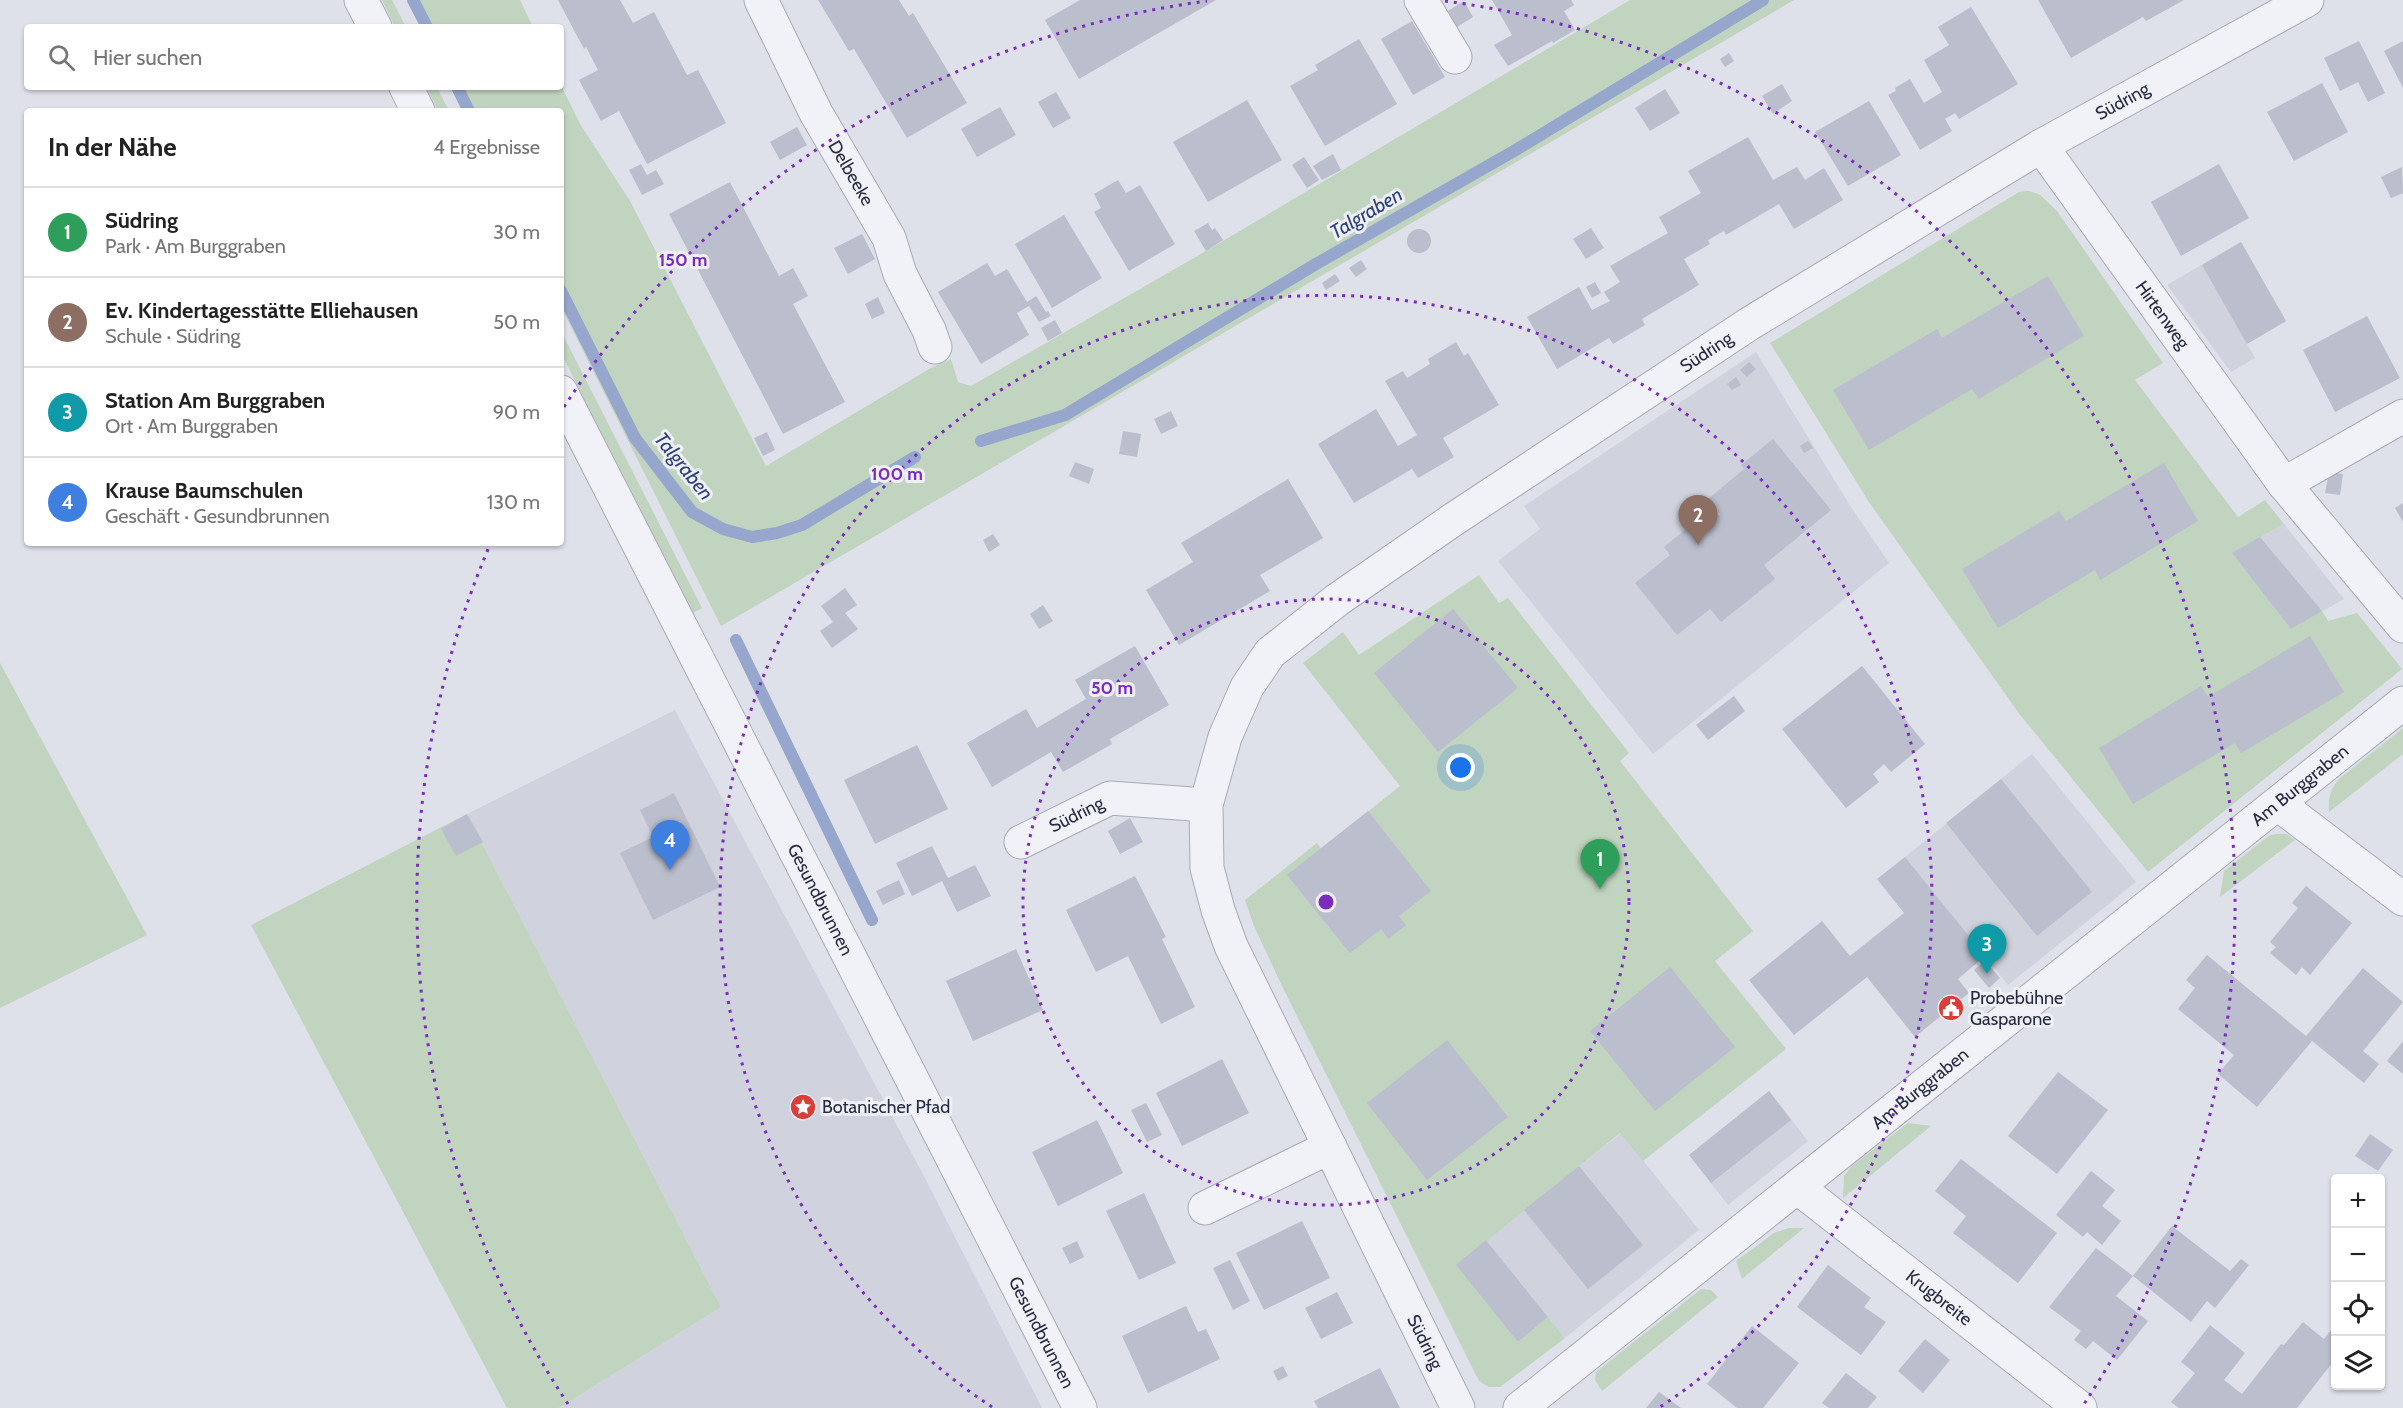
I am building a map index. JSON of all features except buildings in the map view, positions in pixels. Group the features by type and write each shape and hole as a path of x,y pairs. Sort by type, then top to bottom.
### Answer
{"street":[{"path":"362,0 374,24"},
{"name":"Delbeeke","path":"761,0 816,113 889,238 900,274 929,330 935,348"},
{"path":"1421,0 1455,57"},
{"name":"Südring","path":"1458,1408 1232,946 1218,910 1207,868 1206,805 1225,737 1247,687 1270,653 1336,600 1749,324 2041,146 2307,0"},
{"path":"408,90 416,108"},
{"name":"Hirtenweg","path":"2041,146 2284,484 2403,626"},
{"name":"Gesundbrunnen","path":"564,398 1080,1408"},
{"path":"2284,484 2403,416"},
{"name":"Am Burggraben","path":"1520,1408 2403,703"},
{"name":"Südring","path":"1021,842 1110,798 1206,805"},
{"path":"2278,804 2403,899"},
{"path":"1205,1208 1330,1147"},
{"name":"Krugbreite","path":"1797,1188 2080,1408"}],"shaded area":[{"path":"2241,242 2286,321 2247,344 2255,358 2231,372 2167,285"},
{"path":"1756,352 1849,504 1889,563 1653,754 1498,561 1540,529 1524,506"},
{"path":"2284,524 2344,599 2291,629 2232,553"},
{"path":"675,710 926,1180 1042,1408 559,1408 721,1307 467,814"},
{"path":"2032,754 2136,882 2008,985 1905,857"},
{"path":"1769,1091 1808,1141 1728,1205 1689,1155"},
{"path":"1621,1133 1699,1230 1565,1338 1486,1240"}],"green space":[{"path":"382,0 392,0 404,24 394,24"},
{"path":"408,0 520,0 532,24 420,24"},
{"path":"1630,0 1794,0 721,626 564,313 564,108 462,108 452,90 563,90 580,124 630,201 766,466 929,369 951,359 958,382 971,386 1206,251"},
{"path":"428,90 438,90 448,108 436,108"},
{"path":"2029,191 2039,194 2057,211 2163,363 2135,380 2238,517 2265,500 2284,524 2232,553 2291,629 2322,611 2328,621 2357,613 2402,669 2148,872 2018,712 1869,502 1770,343 2019,192"},
{"path":"564,337 702,608 693,613 564,359"},
{"path":"1479,575 1499,603 1508,598 1629,753 1620,761 1753,931 1715,961 1786,1049 1643,1161 1620,1133 1457,1265 1518,1342 1548,1317 1565,1338 1500,1387 1489,1387 1479,1381 1282,986 1254,926 1245,900 1317,843 1321,849 1400,786 1303,663 1343,632 1359,655"},
{"path":"0,663 147,935 0,1008"},
{"path":"2403,728 2403,754 2329,812 2330,794 2339,779"},
{"path":"467,814 721,1307 559,1408 507,1408 251,925"},
{"path":"2286,834 2295,840 2220,897 2224,871 2270,835"},
{"path":"1908,1123 1931,1126 1843,1198 1844,1176 1852,1166"},
{"path":"1789,1228 1804,1228 1742,1279 1736,1261 1774,1233"},
{"path":"1701,1289 1711,1290 1718,1297 1602,1391 1595,1380 1596,1372"}],"waterway":[{"name":"Talgraben","path":"413,0 425,24"},
{"name":"Talgraben","path":"981,441 1065,415 1316,264 1514,151 1763,0"},
{"name":"Talgraben","path":"458,90 468,108"},
{"name":"Talgraben","path":"564,297 635,438 692,512 723,529 752,537 777,533 802,525 915,457"},
{"path":"736,640 872,920"}],"place":[{"name":"Ev. Kindertagesstätte Elliehausen","path":"1698,545"},
{"name":"Krause Baumschulen","path":"670,870"},
{"name":"Südring","path":"1600,889"},
{"name":"Station Am Burggraben","path":"1987,974"},
{"name":"Probebühne Gasparone","path":"1951,1008"},
{"name":"Botanischer Pfad","path":"803,1107"}]}
